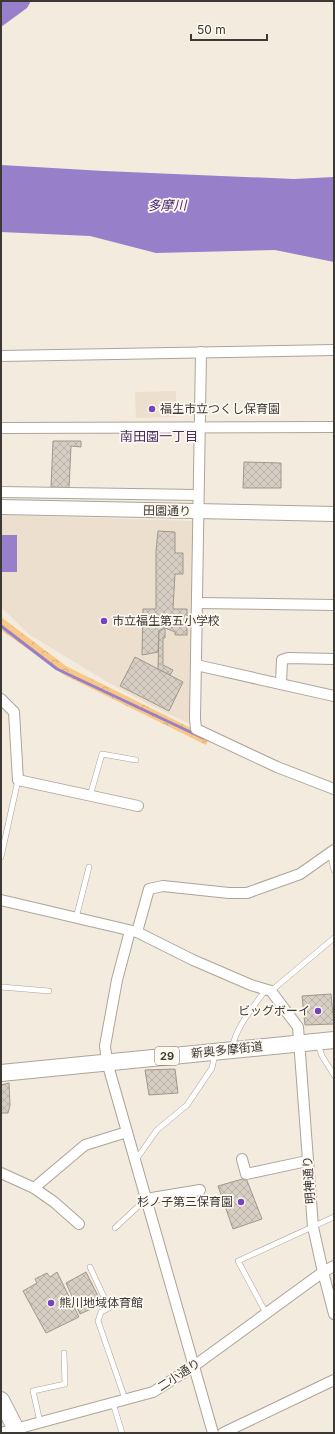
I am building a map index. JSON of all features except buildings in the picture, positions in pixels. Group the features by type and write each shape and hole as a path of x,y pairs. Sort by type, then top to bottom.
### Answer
{"main road":[{"name":"新奥多摩街道","path":"1,1073 334,1040"},
{"path":"1,1400 8,1431"}],"street":[{"path":"1,356 334,350"},
{"path":"201,352 194,719 196,729 277,767 332,787"},
{"path":"1,428 334,427"},
{"path":"1,492 198,495"},
{"name":"田園通り","path":"1,507 334,514"},
{"path":"197,603 334,605"},
{"path":"281,683 282,660 288,658 334,659"},
{"path":"196,665 334,696"},
{"path":"1,699 14,712 18,780 138,806"},
{"path":"213,1433 106,1062 105,1046 117,980 149,889 163,886 229,893 247,893 300,874 332,851"},
{"path":"1,900 133,931 200,963 251,985 268,990"},
{"name":"明神通り","path":"268,990 297,1026 313,1227 322,1272 334,1314"},
{"path":"34,1188 85,1145 127,1132"},
{"path":"242,1159 246,1174 307,1162"},
{"path":"1,1173 34,1188 54,1202 79,1224"},
{"path":"146,1199 200,1190"},
{"name":"二小通り","path":"8,1431 153,1392 194,1366 322,1272 334,1266"},
{"path":"223,1433 334,1380"}],"lane":[{"path":"90,796 102,754 136,760"},
{"path":"1,857 18,780"},
{"path":"332,851 334,870"},
{"path":"76,918 89,867"},
{"path":"232,1050 234,1038 239,1028 268,990 334,938"},
{"path":"1,987 49,991"},
{"path":"318,1041 322,1056 334,1075"},
{"path":"135,1162 157,1130 187,1105 195,1095 212,1068 215,1051"},
{"path":"115,1228 146,1199"},
{"path":"266,1313 238,1261 334,1217"},
{"path":"90,1267 109,1308 101,1312 98,1321 125,1400"},
{"path":"40,1422 33,1391 65,1384 64,1353"},
{"path":"113,1403 122,1433"}],"shaded area":[{"path":"176,391 176,417 136,418 135,392"},
{"name":"市立福生第五小学校","path":"1,515 194,521 190,724 109,683 30,635 1,607"}],"green space":[{"path":"1,617 66,666 209,737 206,745 64,675 1,630"}],"water":[{"path":"1,1 31,1 27,8 1,27"},
{"name":"多摩川","path":"1,165 294,179 334,177 334,262 275,250 156,253 90,236 1,232"},
{"path":"1,535 17,535 17,572 1,572"}],"waterway":[{"path":"1,626 57,669 203,738"}],"place":[{"name":"福生市立つくし保育園","path":"152,409"},
{"name":"市立福生第五小学校","path":"104,621"},
{"name":"ビッグボーイ","path":"318,1011"},
{"name":"杉ノ子第三保育園","path":"241,1202"},
{"name":"熊川地域体育館","path":"51,1303"}],"district":[{"name":"南田園一丁目","path":"159,436"}]}
